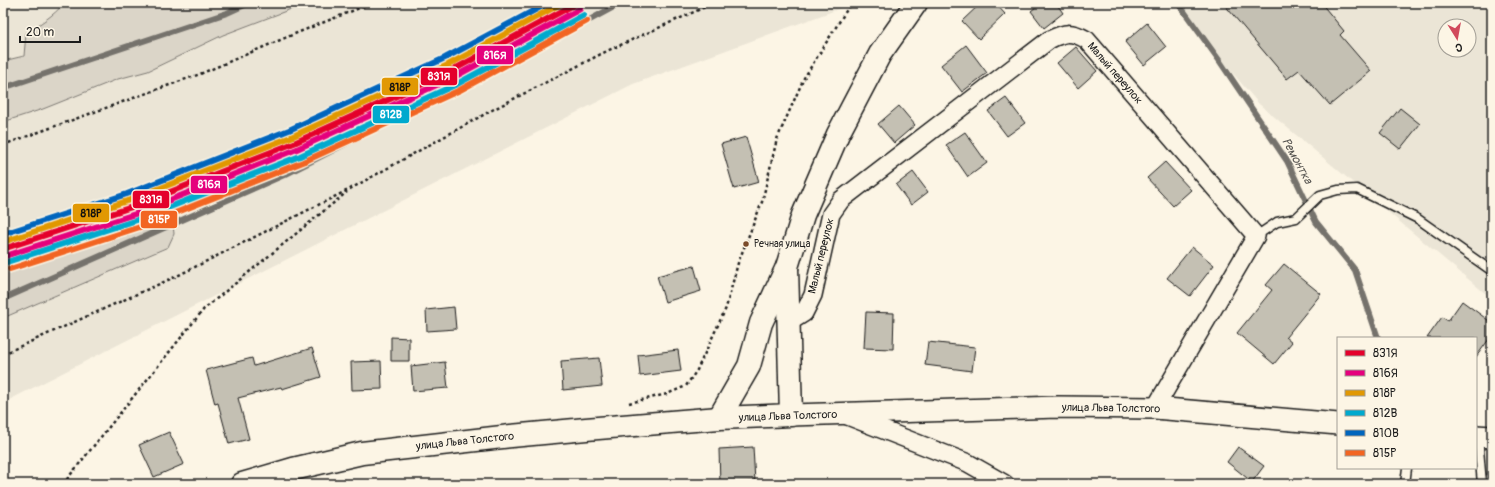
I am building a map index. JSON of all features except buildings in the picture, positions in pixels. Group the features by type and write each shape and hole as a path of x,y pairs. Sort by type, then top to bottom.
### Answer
{"main road":[{"path":"719,418 749,366 760,324 787,267 803,215 838,134 880,54 916,3"},
{"path":"787,267 791,415"},
{"name":"улица Льва Толстого","path":"242,484 293,469 362,453 504,437 719,418 791,415"}],"street":[{"name":"Малый переулок","path":"788,323 804,313 813,295 831,214 840,200 1049,40 1060,34 1070,32 1087,40 1256,236"},
{"path":"1156,408 1256,236"},
{"name":"улица Льва Толстого","path":"791,415 1058,407 1156,408 1337,424"},
{"path":"843,414 968,463 1005,484"}],"lane":[{"path":"1256,236 1277,222 1296,218 1320,195 1338,190 1357,188 1418,220 1492,271"},
{"path":"1482,436 1482,484"},
{"path":"1405,484 1407,469"}],"path":[{"path":"3,145 200,74 372,3"},
{"path":"3,354 175,277 350,189 501,105 607,51 714,3"},
{"path":"627,403 667,394 686,386 697,370 726,308 738,263 762,202 777,139 804,78 851,3"},
{"path":"63,484 204,309 350,189"}],"shaded area":[{"path":"3,3 153,3 24,56 3,61"},
{"path":"64,3 307,3 223,35 148,71 118,79 43,109 3,122 3,61 24,56 26,33 51,16"},
{"path":"307,3 855,3 633,84 3,403 3,318 168,247 174,234 171,215 3,266 3,122 43,109 118,79 148,71 223,35"},
{"path":"1173,3 1492,3 1492,299 1259,104"},
{"path":"172,214 174,234 168,247 3,318 3,266 132,218"}],"waterway":[{"path":"3,88 227,13 249,3"},
{"name":"Ремонтка","path":"3,299 284,175 573,29 621,3"},
{"name":"Ремонтка","path":"1178,3 1219,60 1287,161 1316,222 1355,270 1378,337"}],"transit line":[{"name":"810В","path":"3,234 127,194 289,130 445,58 548,3"},
{"name":"818Р","path":"3,242 130,200 291,137 448,65 562,3"},
{"name":"831Я","path":"3,249 132,207 294,143 451,71 577,3"},
{"name":"816Я","path":"5,256 135,214 297,149 454,77 580,9"},
{"name":"812В","path":"7,262 137,220 300,156 457,84 584,15"},
{"name":"815Р","path":"10,269 140,227 303,162 460,90 587,21"}],"place":[{"name":"Речная улица","path":"746,244"}]}
